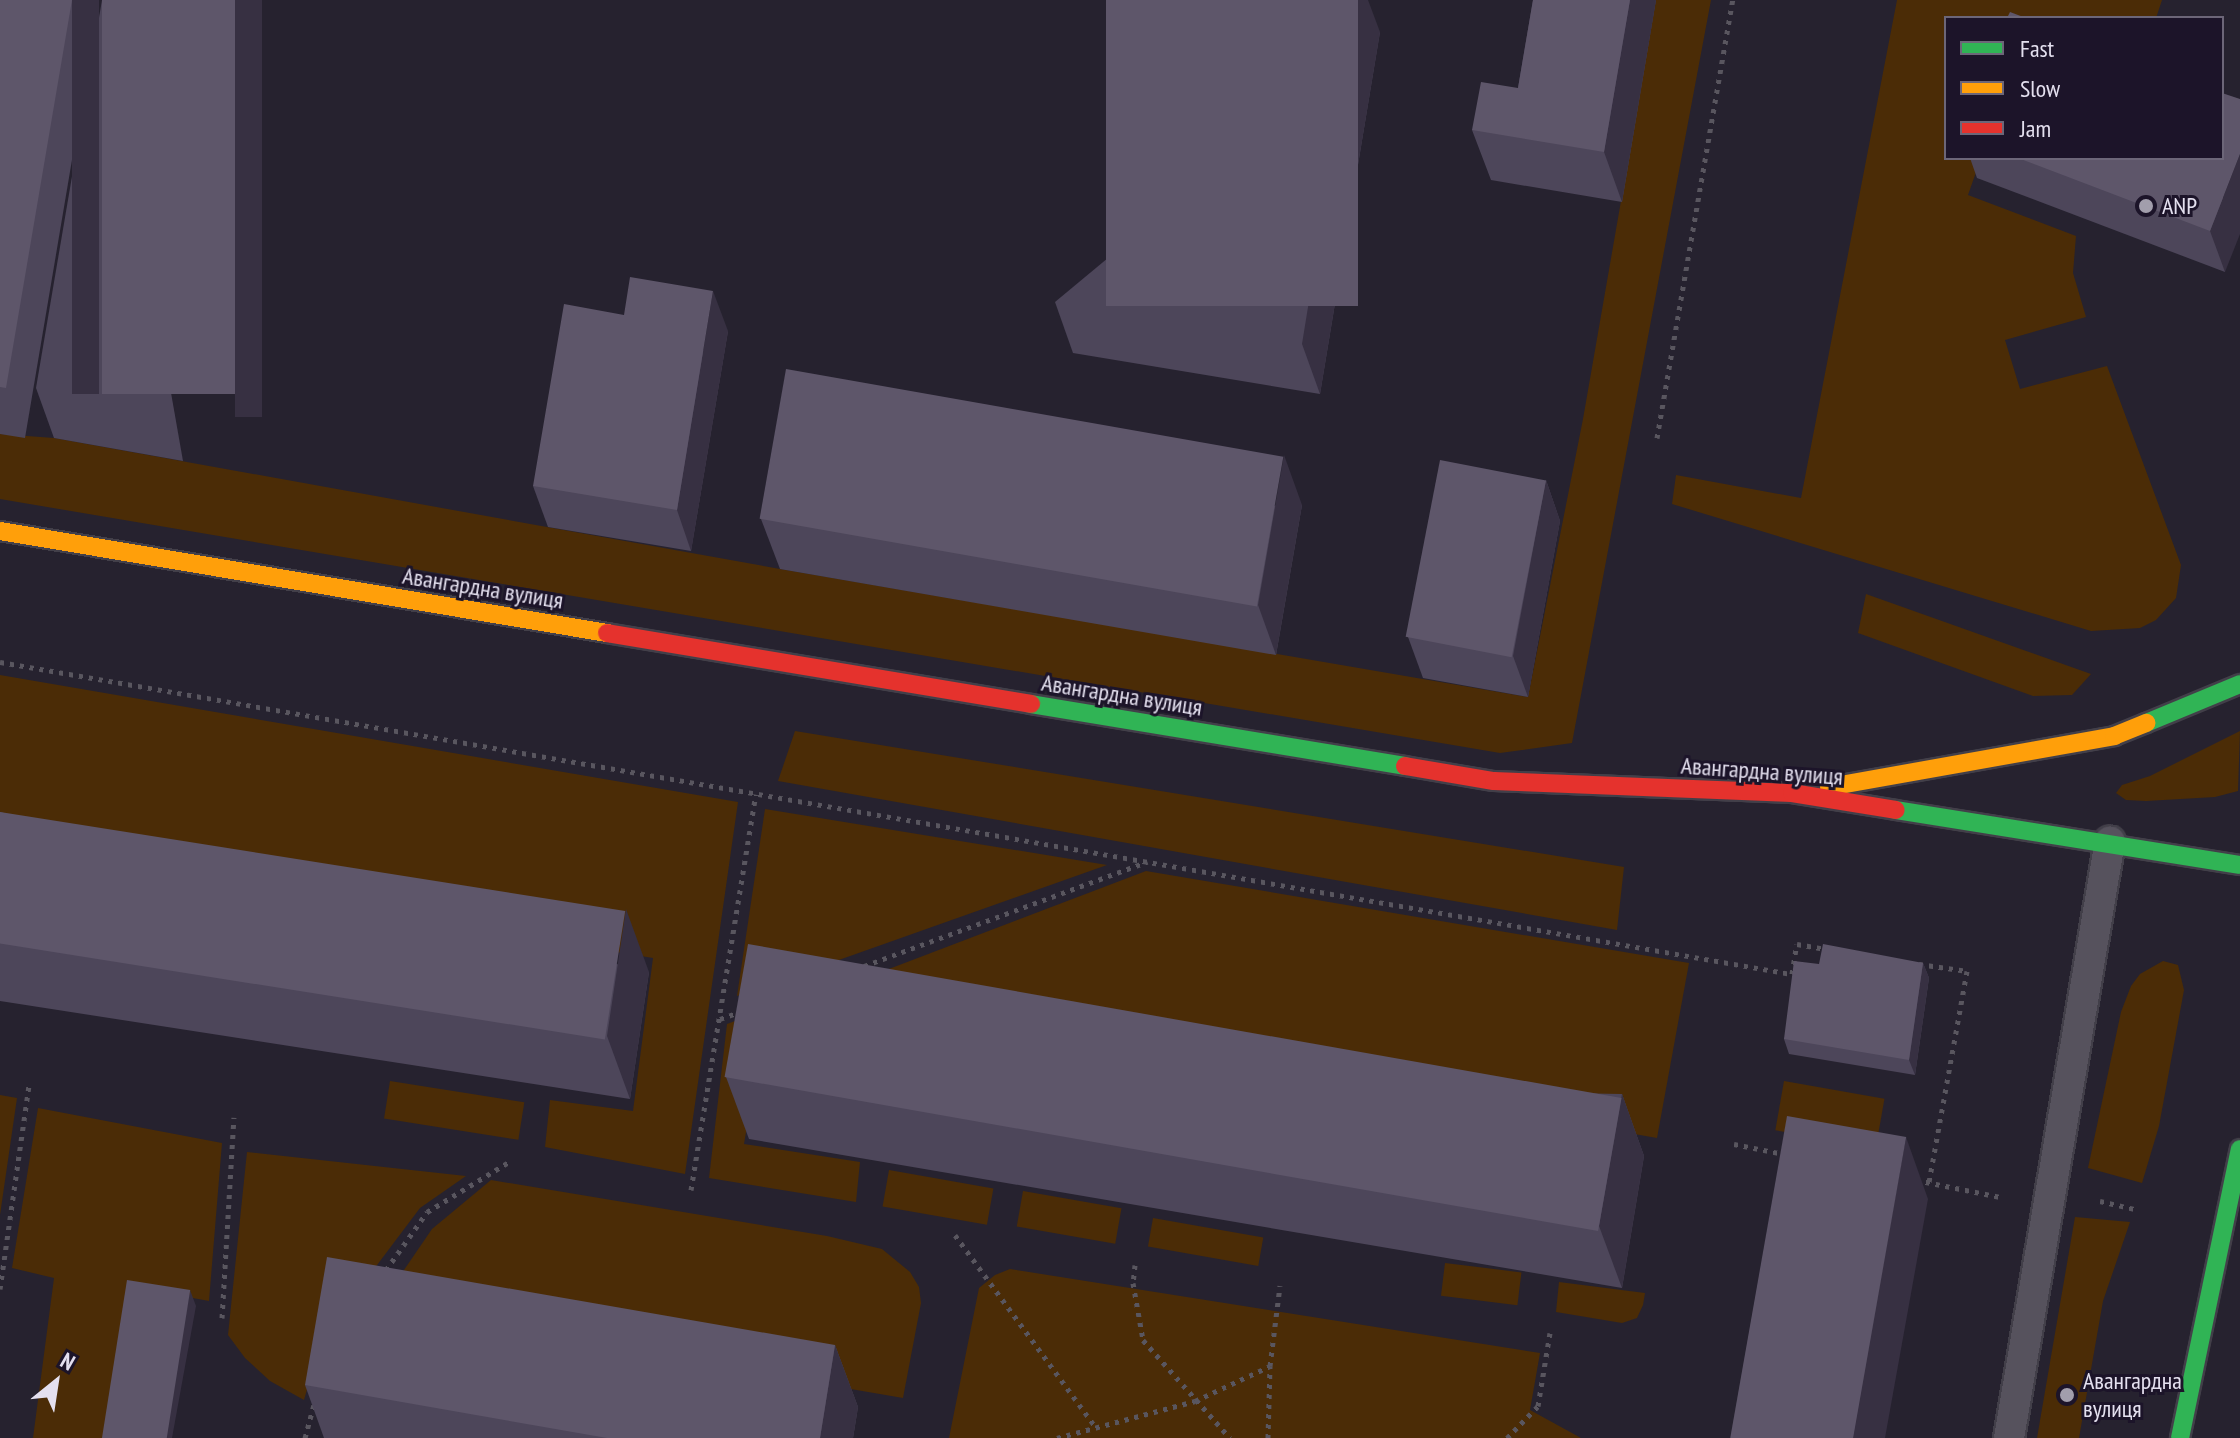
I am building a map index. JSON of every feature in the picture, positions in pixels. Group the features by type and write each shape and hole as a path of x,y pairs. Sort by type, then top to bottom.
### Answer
{"street":[{"name":"Авангардна вулиця","path":"0,531 1494,781 1792,793 2110,841 2240,865"},
{"path":"1792,793 2114,736 2240,684"},
{"path":"2180,1438 2240,1149"}],"lane":[{"path":"2009,1438 2110,841"}],"path":[{"path":"1657,438 1733,0"},
{"path":"0,662 1792,974 1797,944 1828,949"},
{"path":"691,1190 756,794"},
{"path":"853,970 1148,862"},
{"path":"1905,961 1967,971 1929,1183"},
{"path":"720,1019 750,1008"},
{"path":"0,1289 29,1085"},
{"path":"222,1318 234,1117"},
{"path":"1734,1144 1794,1156"},
{"path":"381,1276 427,1212 509,1162"},
{"path":"1914,1180 2012,1200 2051,1191 2135,1209"},
{"path":"955,1235 1094,1425"},
{"path":"1135,1265 1133,1283 1143,1340 1230,1438"},
{"path":"1268,1438 1270,1366 1280,1286"},
{"path":"1507,1438 1538,1406 1550,1333"},
{"path":"1057,1438 1094,1425 1195,1401 1270,1366"},
{"path":"305,1438 316,1395"}],"shaded area":[{"path":"1656,0 1711,0 1572,743 1500,753 0,499 0,434 54,438 780,569 1528,697 1583,419"},
{"path":"1897,0 2162,0 2157,16 1944,16 1944,160 1980,160 1968,195 2076,236 2073,273 2086,317 2005,340 2020,389 2107,366 2181,565 2176,598 2156,620 2140,628 2091,631 1672,504 1676,475 1801,498"},
{"path":"1866,594 2091,674 2072,695 2033,696 1858,633"},
{"path":"0,675 738,802 685,1174 545,1147 550,1100 633,1111 653,958 0,852"},
{"path":"795,731 1624,867 1617,930 778,781"},
{"path":"2240,731 2238,791 2215,797 2146,801 2126,800 2116,793 2122,785 2150,776"},
{"path":"765,809 1107,865 737,996"},
{"path":"1146,871 1689,963 1657,1138 826,993"},
{"path":"2163,961 2178,965 2184,990 2159,1126 2142,1183 2088,1168 2121,1012 2131,986 2140,974"},
{"path":"767,1009 744,1144 860,1162 856,1202 709,1178 727,1024"},
{"path":"390,1081 524,1102 518,1140 384,1119"},
{"path":"1784,1081 1884,1099 1876,1148 1775,1130"},
{"path":"0,1095 17,1098 0,1215"},
{"path":"38,1108 222,1143 209,1301 128,1286 104,1438 33,1438 54,1278 12,1268"},
{"path":"247,1152 466,1176 420,1208 356,1293 326,1322 304,1400 270,1381 245,1358 228,1335"},
{"path":"889,1170 993,1188 987,1225 883,1206"},
{"path":"491,1180 827,1236 882,1249 910,1272 919,1287 921,1303 903,1398 378,1308 432,1229"},
{"path":"1023,1191 1121,1208 1115,1244 1017,1226"},
{"path":"2075,1217 2130,1222 2103,1301 2079,1438 2037,1438"},
{"path":"1153,1218 1263,1237 1258,1266 1148,1247"},
{"path":"1445,1263 1521,1272 1517,1305 1441,1296"},
{"path":"1010,1269 1540,1353 1530,1410 1581,1438 949,1438 979,1288 995,1275"},
{"path":"1559,1282 1645,1293 1643,1305 1637,1318 1622,1323 1556,1312"}],"building":[{"path":"0,0 72,0 6,388 0,387"},
{"path":"102,0 235,0 235,394 102,394"},
{"path":"1106,0 1358,0 1358,306 1106,306"},
{"path":"1533,0 1630,0 1604,152 1472,130 1481,82 1518,88"},
{"path":"2224,94 2240,99 2240,154 2210,231 2023,160 2224,160"},
{"path":"630,277 713,291 677,510 533,486 564,304 624,315"},
{"path":"786,369 1283,457 1257,606 760,519"},
{"path":"1440,460 1546,481 1512,657 1406,637"},
{"path":"0,812 625,911 605,1039 0,944"},
{"path":"748,944 1622,1098 1598,1231 725,1077"},
{"path":"1823,944 1923,963 1909,1060 1784,1039 1794,961 1819,964"},
{"path":"1787,1116 1906,1137 1853,1438 1730,1438"},
{"path":"327,1257 835,1345 820,1438 607,1438 305,1385"},
{"path":"127,1280 190,1290 167,1438 102,1438"}],"traffic: fast":[{"path":"2146,723 2240,684"},
{"path":"1031,704 1405,766"},
{"path":"1896,810 2240,865"},
{"path":"2180,1438 2240,1149"}],"traffic: slow":[{"path":"0,531 607,633"},
{"path":"1829,787 2114,736 2146,723"}],"traffic: jam":[{"path":"607,633 1031,704"},
{"path":"1405,766 1494,781 1792,793 1896,810"}],"place":[{"name":"ANP","path":"2146,206"},
{"name":"Авангардна вулиця","path":"2067,1395"}]}
